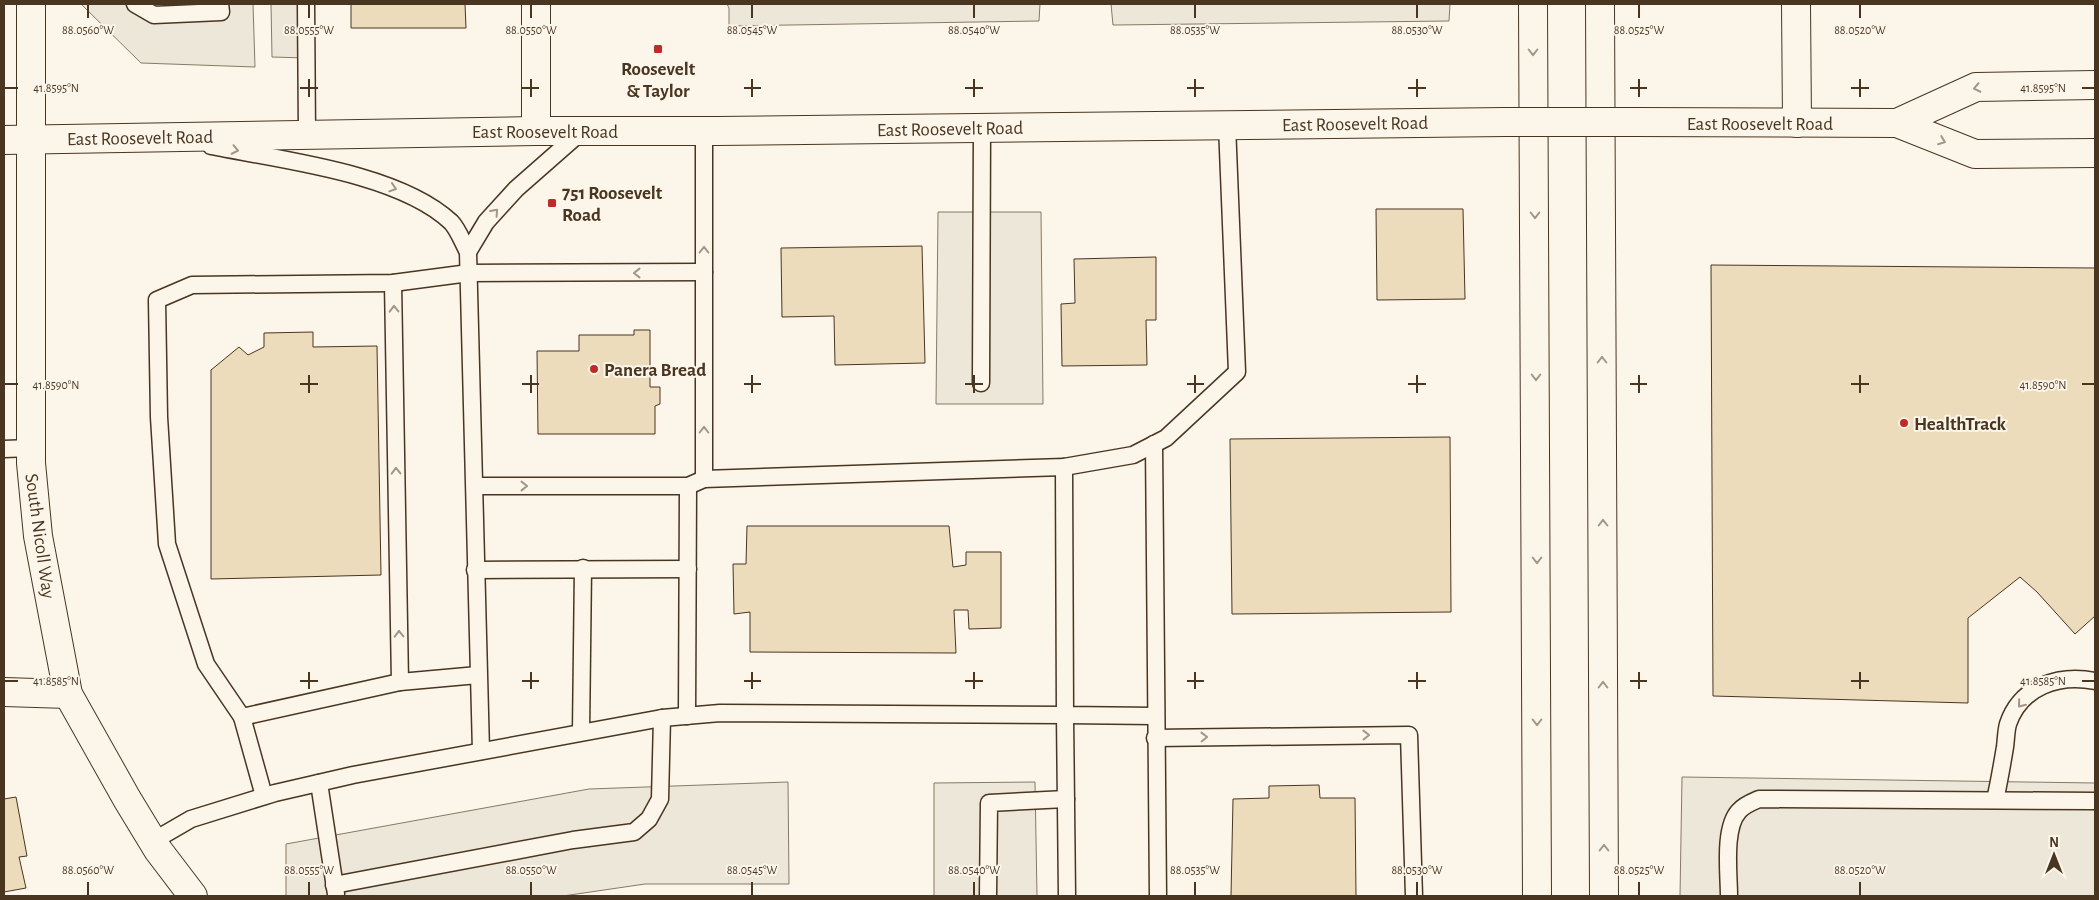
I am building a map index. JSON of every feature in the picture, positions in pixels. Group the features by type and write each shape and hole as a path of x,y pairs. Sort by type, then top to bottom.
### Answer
{"main road":[{"name":"South Nicoll Way","path":"30,4 31,448 38,536 68,694 153,841 192,896"},
{"path":"536,4 536,130"},
{"path":"1533,4 1537,896"},
{"path":"1600,4 1604,896"},
{"path":"1796,4 1797,123"},
{"name":"East Roosevelt Road","path":"1896,123 1976,87 2095,85"},
{"name":"East Roosevelt Road","path":"4,140 536,130 704,131 1505,122 1896,123 1975,154 2095,153"},
{"path":"4,692 68,694"}],"lane":[{"path":"135,4 154,15 221,12 220,4"},
{"path":"306,4 307,135"},
{"path":"475,486 688,486 704,479 1064,467 1132,455 1166,438 1237,372 1227,125"},
{"path":"981,383 982,128"},
{"path":"468,252 486,222 516,189 583,130"},
{"path":"704,131 704,479"},
{"path":"170,137 356,176 410,193 452,223 468,252 481,751"},
{"path":"264,796 242,717 206,664 167,544 159,418 157,300 192,285 393,284 469,273 704,272"},
{"path":"393,284 400,682"},
{"path":"1154,444 1155,738 1158,896"},
{"path":"4,449 31,448"},
{"path":"1064,467 1067,896"},
{"path":"687,716 688,486"},
{"path":"581,732 583,568"},
{"path":"475,570 688,569"},
{"path":"242,717 400,682 478,675"},
{"path":"1995,800 2008,724 2018,705 2034,690 2054,680 2076,677 2095,681"},
{"path":"153,841 191,819 264,796 319,783 481,751 662,718 720,713 1155,716"},
{"path":"319,783 335,891 573,840 634,832 649,819 660,799 662,718"},
{"path":"1155,738 1410,735 1414,896"},
{"path":"988,896 989,803 1066,799"},
{"path":"1729,896 1729,835 1732,823 1738,812 1759,799 2095,801"}],"shaded area":[{"path":"81,4 253,4 255,67 141,63"},
{"path":"271,4 306,4 306,58 272,57"},
{"path":"727,4 1040,4 1039,21 729,26 729,8"},
{"path":"1111,4 1450,4 1449,21 1113,25"},
{"path":"938,212 1041,212 1043,404 936,404"},
{"path":"1682,777 2095,783 2095,896 1680,896"},
{"path":"788,782 789,884 645,884 563,896 286,896 286,844 589,789"},
{"path":"1035,782 1037,896 934,896 934,783"}],"building":[{"path":"351,4 465,4 466,28 351,28"},
{"path":"1376,209 1463,209 1465,299 1377,300"},
{"path":"922,246 925,363 835,365 834,316 782,317 781,248"},
{"path":"1156,257 1156,320 1146,320 1147,365 1062,366 1061,304 1075,303 1074,259"},
{"name":"HealthTrack","path":"1711,265 2095,268 2095,616 2075,634 2037,592 2020,577 1968,618 1968,703 1713,696"},
{"name":"Panera Bread","path":"634,330 650,330 650,387 660,387 660,404 655,406 655,434 538,434 537,351 579,351 579,335 634,335"},
{"path":"313,332 313,347 377,346 381,575 211,579 211,370 239,347 248,355 264,347 264,333"},
{"path":"1450,437 1451,612 1232,614 1230,439"},
{"path":"747,526 949,526 953,567 966,565 966,552 1001,552 1001,628 969,629 968,610 954,610 956,653 750,652 750,612 734,614 733,564 746,564"},
{"path":"1319,785 1320,798 1355,798 1356,896 1231,896 1233,799 1269,798 1269,786"},
{"path":"16,797 27,856 19,857 26,888 4,892 4,799"}],"place":[{"name":"Roosevelt & Taylor","path":"658,49"},
{"name":"751 Roosevelt Road","path":"552,203"},
{"name":"Panera Bread","path":"594,369"},
{"name":"HealthTrack","path":"1904,423"}]}
